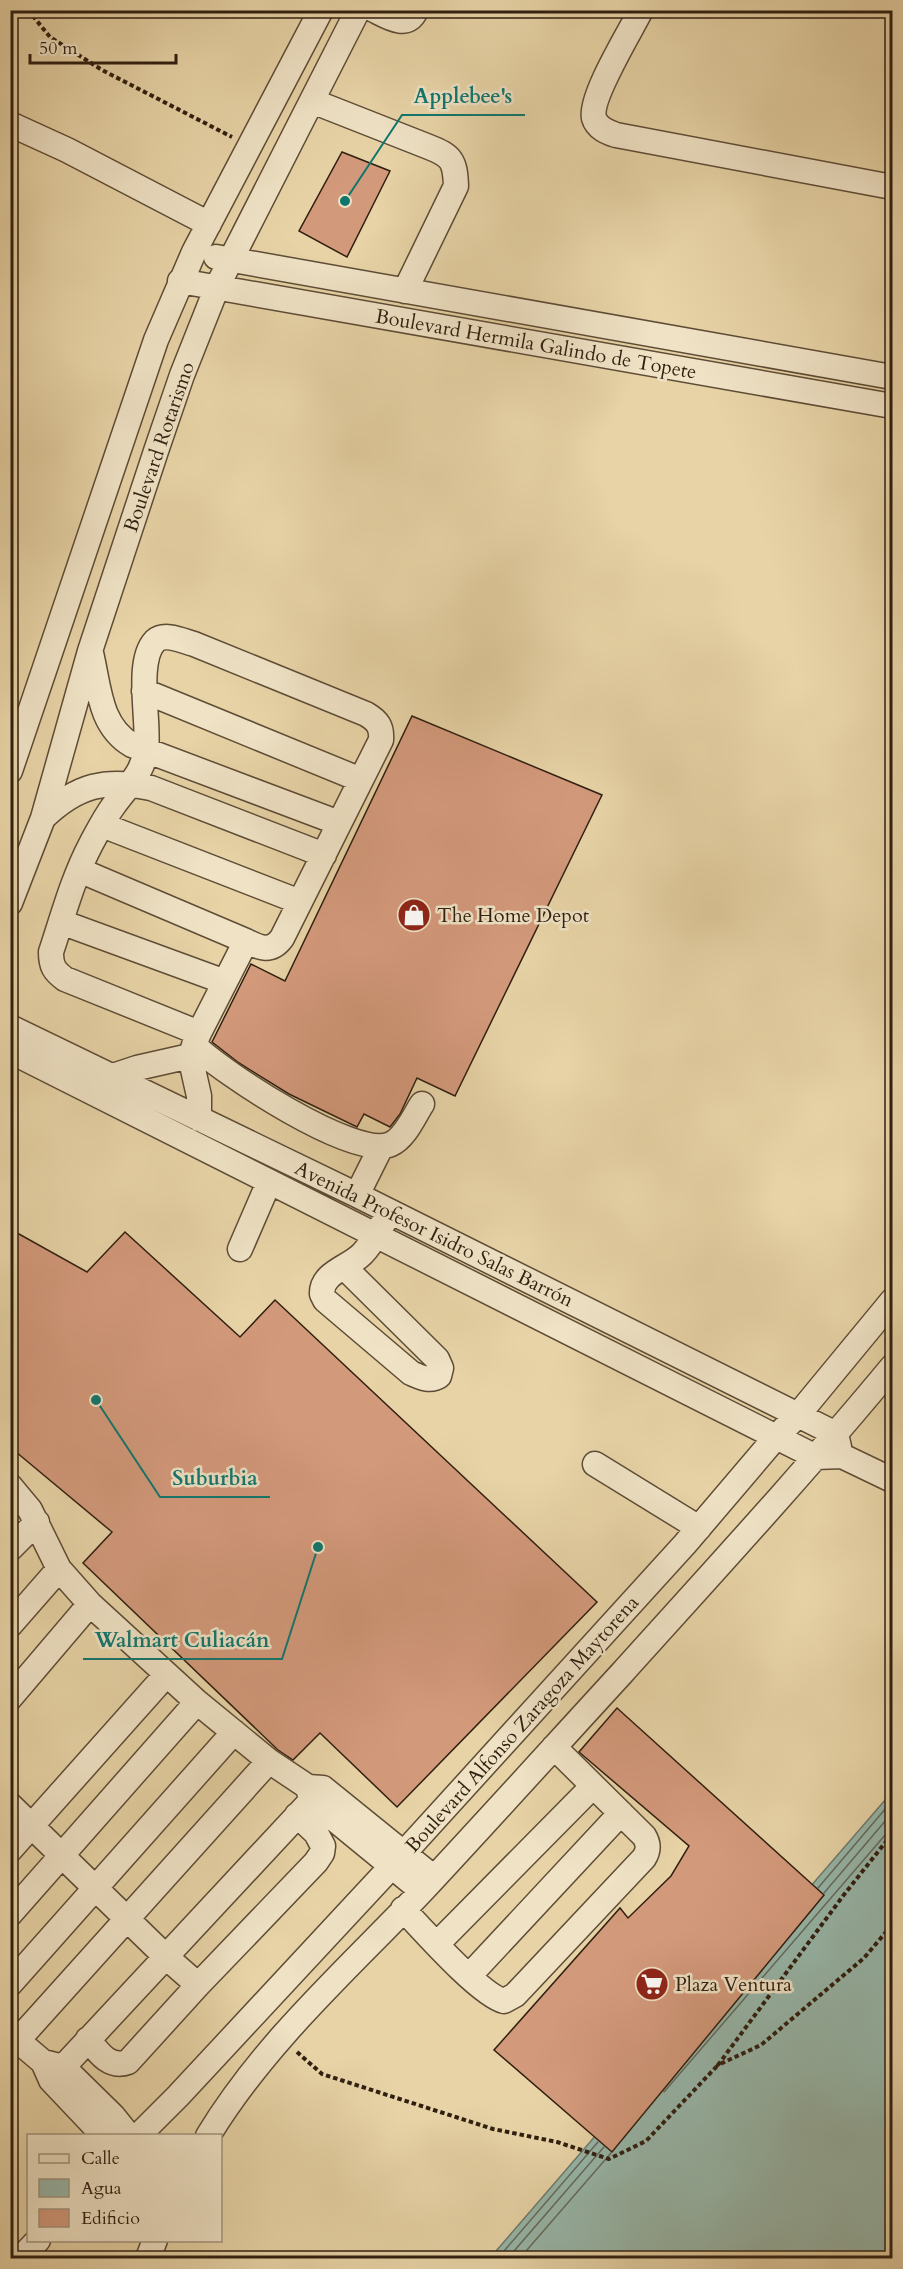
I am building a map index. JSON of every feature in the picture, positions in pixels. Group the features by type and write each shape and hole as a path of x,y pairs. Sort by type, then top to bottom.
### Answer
{"street":[{"name":"Boulevard Rotarismo","path":"10,771 152,352 180,281 321,10"},
{"name":"Boulevard Rotarismo","path":"10,903 43,818 90,651 182,375 229,260 358,10"},
{"path":"374,10 393,19 406,21 411,19 416,10"},
{"path":"641,10 598,92 593,112 598,126 616,135 892,187"},
{"path":"312,101 446,154 452,161 456,172 456,186 405,291"},
{"path":"10,124 67,150 208,224"},
{"name":"Boulevard Hermila Galindo de Topete","path":"194,252 892,377"},
{"name":"Boulevard Hermila Galindo de Topete","path":"180,281 892,406"},
{"path":"79,870 264,948 277,945 381,740 379,725 366,714 194,644 170,637 156,640 151,648 145,675 146,750 131,784 114,804 79,870 51,952 51,965 56,973 65,979 194,1045 214,1063 308,1121 355,1142 381,1147 394,1143 422,1104"},
{"path":"90,651 109,725 123,740 339,823"},
{"path":"144,691 361,780"},
{"path":"43,818 57,805 84,790 112,783 131,784 151,788 324,855"},
{"path":"102,825 300,902"},
{"path":"61,922 225,982"},
{"path":"199,1119 194,1045 246,941"},
{"name":"Avenida Profesor Isidro Salas Barrón","path":"10,1027 357,1195 798,1415 892,1480"},
{"path":"110,1077 194,1045"},
{"name":"Avenida Profesor Isidro Salas Barrón","path":"10,1051 816,1457"},
{"path":"357,1195 381,1147"},
{"path":"240,1249 269,1182"},
{"path":"344,1267 437,1359 441,1368 439,1376 432,1379 411,1373 325,1300 321,1294 324,1282 344,1267 362,1255 391,1212"},
{"name":"Boulevard Alfonso Zaragoza Maytorena","path":"140,2134 398,1860 699,1528 776,1437 798,1415 892,1301"},
{"name":"Boulevard Alfonso Zaragoza Maytorena","path":"209,2134 255,2066 428,1884 748,1535 816,1457 839,1445 892,1367"},
{"path":"595,1464 699,1528"},
{"path":"10,1486 30,1510 59,1569 90,1604 166,1675 310,1798 428,1884"},
{"path":"10,1549 37,1522"},
{"path":"10,1625 59,1569"},
{"path":"10,1698 90,1604"},
{"path":"10,1850 166,1675"},
{"path":"10,1914 64,1856 197,1702"},
{"path":"10,1984 234,1732"},
{"path":"403,1909 469,1976 494,1997 504,2001 509,2000 584,1924 647,1853 648,1843 644,1836 554,1747"},
{"path":"127,2134 113,2116 52,2070 14,2037 129,1920 269,1761"},
{"path":"437,1944 593,1786"},
{"path":"52,2070 88,2039 166,1957 310,1798"},
{"path":"88,2039 110,2062 122,2064 128,2062 322,1853 310,1798"},
{"path":"10,1805 166,1957 198,1984"},
{"path":"469,1976 621,1813"},
{"path":"52,2070 102,2134"},
{"path":"21,2259 37,2242"},
{"path":"148,2259 155,2242"}],"path":[{"path":"28,10 50,37 102,70 250,146"},
{"path":"281,2038 322,2074 492,2129 556,2142 609,2159 646,2140 718,2065 843,1896 892,1834"},
{"path":"718,2065 761,2045 864,1958 892,1925"}],"water":[{"path":"892,1792 892,2258 490,2258"}],"building":[{"path":"342,152 390,171 347,257 299,231"},
{"path":"412,716 602,795 455,1096 417,1078 400,1114 390,1127 364,1114 357,1127 289,1094 239,1063 212,1042 251,964 285,981"},
{"path":"10,1229 87,1272 125,1232 240,1337 275,1300 597,1602 397,1807 320,1733 293,1760 278,1750 83,1563 112,1532 10,1447"},
{"name":"Plaza Ventura","path":"617,1708 824,1895 612,2152 494,2050 620,1908 628,1918 671,1876 689,1846 579,1752"}],"place":[{"name":"Applebee's","path":"345,201"},
{"name":"The Home Depot","path":"414,915"},
{"name":"Suburbia","path":"96,1400"},
{"name":"Walmart Culiacán","path":"318,1547"},
{"name":"Plaza Ventura","path":"652,1984"}]}
